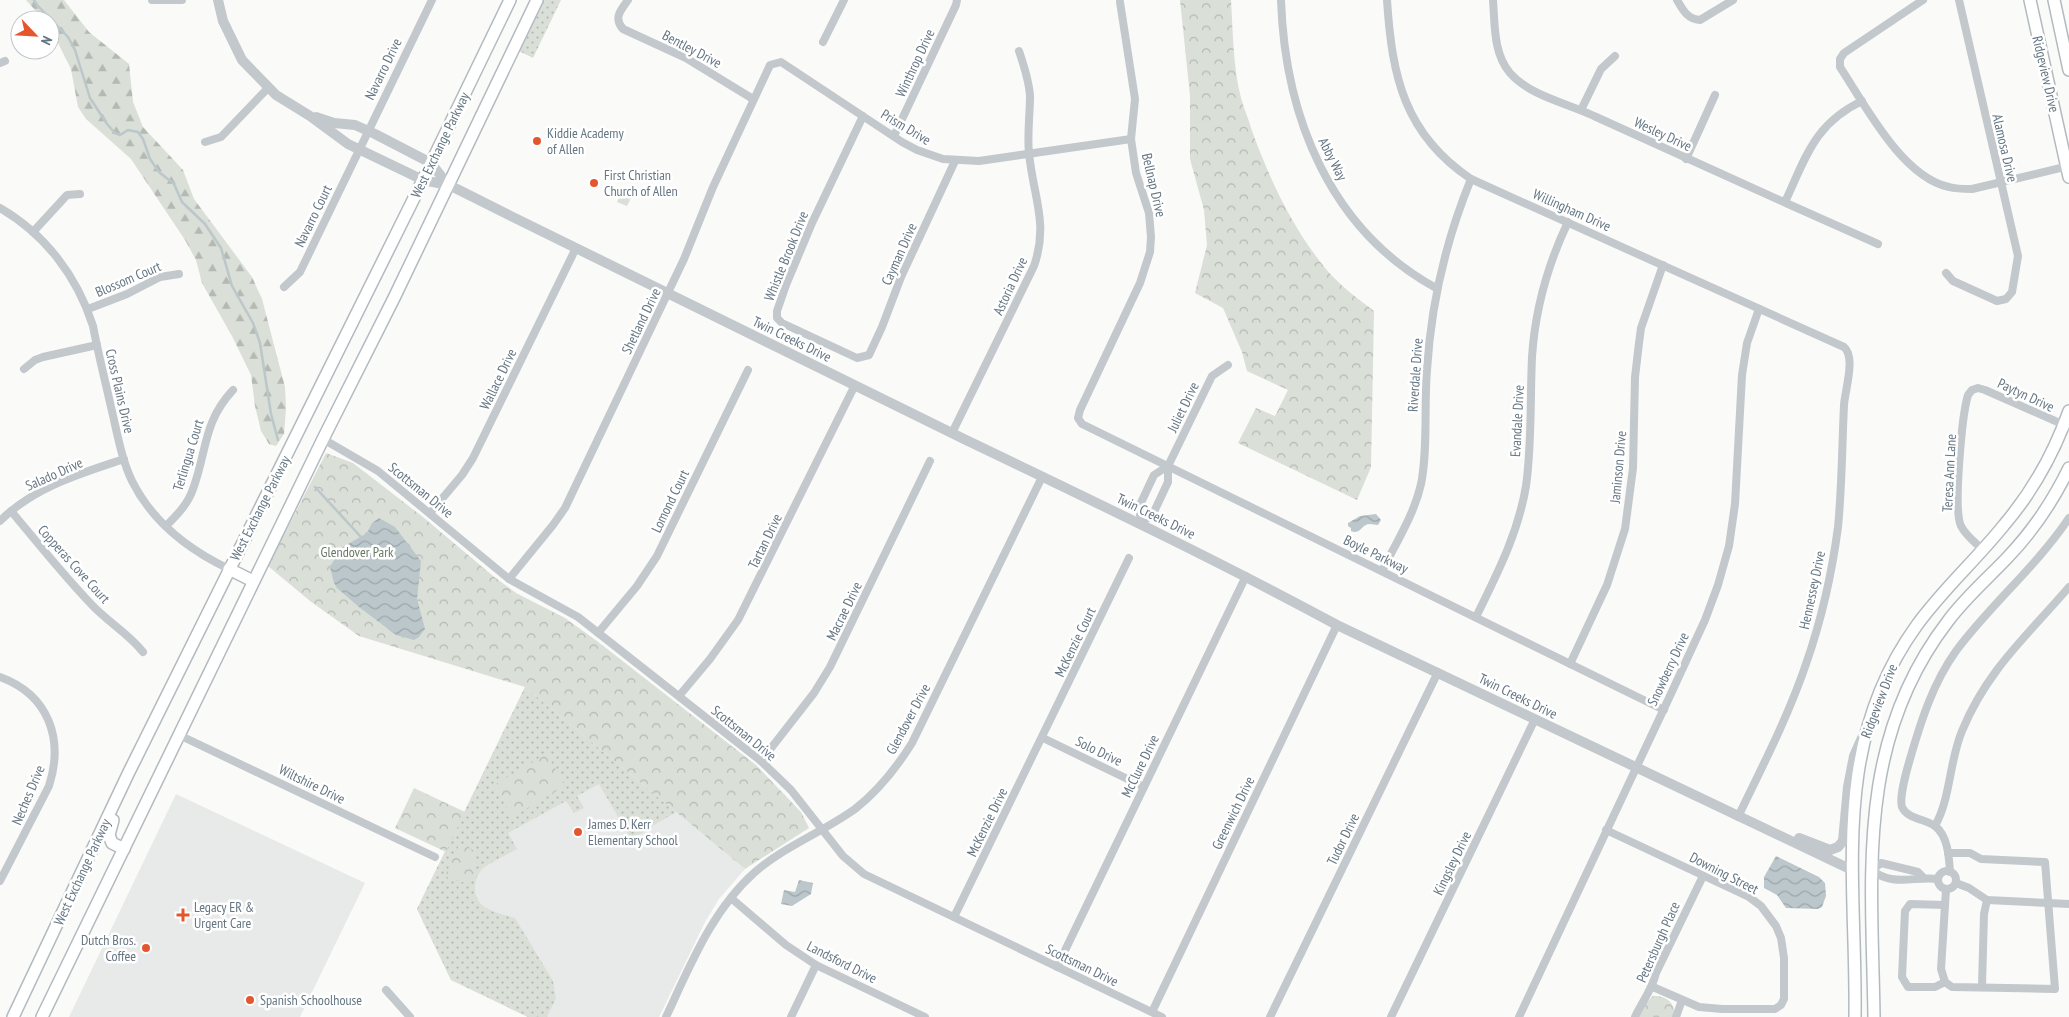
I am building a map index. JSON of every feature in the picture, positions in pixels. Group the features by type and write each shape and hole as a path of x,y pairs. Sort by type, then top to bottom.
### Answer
{"main road":[{"name":"West Exchange Parkway","path":"13,1017 137,755 423,180 510,0"},
{"name":"West Exchange Parkway","path":"42,1017 322,439 394,298 537,0"},
{"name":"Ridgeview Drive","path":"2030,0 2068,170"},
{"name":"Ridgeview Drive","path":"2054,0 2069,70"},
{"name":"Ridgeview Drive","path":"1855,1017 1852,828 1855,788 1862,748 1870,721 1885,680 1904,644 1944,590 2003,527 2026,496 2066,427 2069,411"},
{"name":"Ridgeview Drive","path":"1874,1017 1872,870 1874,813 1881,766 1894,721 1911,680 1928,649 1948,620 1980,584 2008,557 2033,526 2055,494 2069,468"},
{"path":"229,569 253,581"},
{"path":"124,849 112,842 109,835 110,827 133,775 137,755"},
{"path":"1852,870 1872,870"}],"street":[{"path":"152,0 182,0"},
{"name":"Twin Creeks Drive","path":"218,0 223,21 242,60 268,88 287,103 310,116 359,150 423,180 448,185 855,386 1141,523 1337,625 1741,819 1852,870"},
{"name":"Navarro Drive","path":"359,150 432,0"},
{"name":"Bentley Drive","path":"628,0 618,15 618,23 623,29 686,58 753,99"},
{"path":"823,42 844,0"},
{"name":"Winthrop Drive","path":"894,136 957,0"},
{"name":"Abby Way","path":"1282,0 1283,36 1291,83 1309,140 1324,170 1348,212 1375,244 1403,268 1436,288"},
{"name":"Willingham Drive","path":"1387,0 1389,33 1398,79 1405,101 1415,121 1428,140 1441,155 1471,179 1844,347 1849,353"},
{"name":"Wesley Drive","path":"1493,0 1498,48 1510,72 1527,88 1581,110 1878,244"},
{"path":"1678,0 1686,14 1695,20 1705,18 1733,0"},
{"path":"1923,0 1841,56 1840,67 1904,159 1925,176 1944,186 1972,189 2068,170"},
{"name":"Alamosa Drive","path":"1946,274 1953,281 1997,301 2006,299 2012,292 2018,256 1959,0"},
{"name":"Bellnap Drive","path":"1079,420 1080,410 1140,283 1150,252 1149,214 1136,173 1131,139 1135,99 1120,2"},
{"name":"Astoria Drive","path":"952,433 1037,256 1041,236 1041,216 1032,179 1029,152 1030,95 1028,77 1019,51"},
{"path":"1581,110 1601,69 1615,56"},
{"name":"Prism Drive","path":"774,62 781,62 917,150 943,159 979,161 1029,152 1131,139"},
{"name":"Shetland Drive","path":"509,579 565,508 684,259 712,187 753,99 768,68 774,62"},
{"path":"205,142 221,137 268,88"},
{"path":"1686,159 1715,95"},
{"path":"1785,202 1818,135 1827,124 1846,109 1862,101"},
{"name":"Twin Creeks Drive","path":"310,116 368,130 431,163 448,185"},
{"name":"Whistle Brook Drive","path":"863,116 812,223 776,314 782,323 857,358 865,357"},
{"name":"Navarro Court","path":"284,287 300,272 359,150"},
{"name":"Cayman Drive","path":"865,357 872,352 901,277 955,161"},
{"name":"Riverdale Drive","path":"1382,571 1407,521 1421,484 1428,356 1436,288 1458,210 1471,179"},
{"path":"33,232 67,195 80,194"},
{"name":"Cross Plains Drive","path":"0,208 33,232 48,246 67,270 88,309 124,459 132,481 144,500 166,526 194,551 229,569"},
{"name":"Evandale Drive","path":"1476,617 1509,548 1518,522 1526,484 1532,355 1536,322 1551,266 1568,222"},
{"name":"Wallace Drive","path":"430,513 462,475 473,458 576,248"},
{"name":"Jaminson Drive","path":"1570,664 1607,585 1625,529 1634,468 1635,377 1641,328 1663,265"},
{"name":"Blossom Court","path":"88,309 127,294 160,277 179,274"},
{"name":"Snowberry Drive","path":"1519,1017 1664,710 1705,620 1718,585 1729,546 1738,470 1742,375 1747,343 1759,309"},
{"path":"24,369 35,360 43,357 97,345"},
{"name":"Hennessey Drive","path":"1741,819 1794,698 1813,644 1831,570 1838,528 1844,395 1850,361 1849,353"},
{"name":"Juliet Drive","path":"1168,466 1154,475 1139,507 1141,523 1153,514 1168,482 1168,466 1212,376 1228,365"},
{"name":"Lomond Court","path":"598,632 637,586 657,556 748,370"},
{"name":"Tartan Drive","path":"679,696 710,659 738,620 855,386"},
{"name":"Paytyn Drive","path":"1972,390 1978,388 1984,390 2066,427"},
{"name":"Terlingua Court","path":"166,526 181,510 190,496 213,417 233,390"},
{"name":"Teresa Ann Lane","path":"1972,390 1966,403 1958,512 1961,526 1968,536 1982,549"},
{"name":"Boyle Parkway","path":"1079,420 1087,427 1664,710"},
{"name":"Scottsman Drive","path":"322,439 378,471 509,579 568,610 598,632 761,761 791,790 843,856 864,874 1162,1017"},
{"name":"Salado Drive","path":"0,521 11,510 46,488 124,459"},
{"name":"Macrae Drive","path":"761,761 814,693 830,667 930,461"},
{"name":"Glendover Drive","path":"666,1017 711,925 731,898 761,867 855,808 873,792 898,764 912,743 1042,477"},
{"name":"Copperas Cove Court","path":"11,510 80,593 143,652"},
{"path":"1946,890 1952,888 1956,883 1955,877 1950,872 1948,853 1943,836 1935,826 1908,814 1902,808 1908,764 1918,732 1934,688 1956,652 1981,621 2035,563 2069,518"},
{"name":"McKenzie Court","path":"1043,738 1129,558"},
{"name":"McClure Drive","path":"1058,967 1246,576"},
{"path":"1935,826 1943,810 1950,769 1962,732 1986,683 2008,654 2069,587"},
{"name":"Greenwich Drive","path":"1152,1012 1337,625"},
{"name":"Tudor Drive","path":"1270,1017 1438,672"},
{"name":"Neches Drive","path":"0,677 25,690 37,703 52,730 56,751 49,786 0,881"},
{"name":"Kingsley Drive","path":"1391,1017 1535,719"},
{"path":"1741,819 1763,823 1827,850 1838,847 1845,837 1848,787 1854,756 1870,721"},
{"name":"Wiltshire Drive","path":"179,734 434,857"},
{"name":"Solo Drive","path":"1043,738 1144,786"},
{"name":"McKenzie Drive","path":"954,917 1043,738"},
{"name":"Downing Street","path":"1606,830 1749,897 1761,906 1776,926 1781,938 1784,958 1784,999 1781,1005 1775,1009 1712,1009 1699,1007 1682,1000"},
{"path":"1946,890 1941,969 1945,982 1952,987 1982,986 2054,989 2045,862 1981,859 1970,853 1948,853"},
{"path":"1923,877 1918,872 1881,863 1872,870 1881,878 1914,880 1923,877 1938,879"},
{"path":"1938,879 1943,872 1950,872"},
{"name":"Petersburgh Place","path":"1635,1017 1642,1002 1653,987 1656,973 1703,876"},
{"path":"1938,879 1940,886 1946,890"},
{"path":"1956,883 1969,888 1987,900 2069,904"},
{"name":"Landsford Drive","path":"731,898 786,945 816,965 914,1015 925,1017"},
{"path":"1982,986 1984,914 1987,900"},
{"path":"1945,905 1916,903 1910,904 1905,910 1902,977 1908,987 1936,987 1945,982"},
{"path":"791,1017 816,965"},
{"path":"1653,987 1682,1000 1676,1017"},
{"path":"386,990 410,1017"}],"shaded area":[{"name":"James D. Kerr Elementary School","path":"525,687 745,869 719,899 705,922 659,1017 528,1017 451,980 417,909"},
{"path":"176,794 365,883 300,1017 69,1017"}],"green space":[{"path":"26,0 64,0 89,32 129,64 133,102 143,127 183,170 194,199 252,277 262,299 285,387 284,434 276,446 269,444 261,431 255,406 251,375 232,336 202,283 196,260 185,240 131,159 86,119 78,107 71,69 60,47 60,10 35,10"},
{"path":"543,0 561,0 533,58 519,51"},
{"path":"1180,0 1231,0 1238,86 1252,131 1274,185 1292,220 1325,268 1342,286 1374,311 1371,467 1357,500 1238,443 1256,408 1275,416 1288,390 1247,371 1242,352 1223,308 1195,293 1207,245 1204,210 1190,159 1190,96"},
{"path":"624,187 634,192 627,206 617,202"},
{"name":"Glendover Park","path":"326,453 353,463 516,593 565,618 597,641 756,765 801,812 809,828 745,869 525,687 359,636 310,601 268,566"},
{"path":"525,687 676,812 631,839 599,784 577,796 584,808 574,813 566,801 508,833 517,849 490,863 479,873 475,887 478,901 488,909 515,918 553,981 556,998 547,1017 528,1017 451,980 417,909"},
{"path":"547,754 565,786 512,817 494,785"},
{"path":"414,788 465,812 446,852 395,828"},
{"path":"463,844 476,852 473,877 469,884 448,878 446,874 459,845"},
{"path":"1653,996 1662,997 1670,1001 1674,1008 1674,1017 1639,1017 1645,1004"}],"water":[{"path":"1376,514 1381,520 1378,525 1367,524 1357,532 1351,531 1351,528 1348,526 1348,523 1360,516"},
{"path":"379,518 395,527 421,561 417,599 425,629 414,640 396,635 359,607 337,588 334,583 330,567 338,553 343,547 367,533 372,523"},
{"path":"1776,856 1819,877 1825,883 1826,896 1822,907 1818,909 1786,908 1777,895 1764,888 1764,877"},
{"path":"799,880 813,883 811,894 792,906 781,904 784,890 795,892"}],"waterway":[{"path":"34,0 68,37 75,50 90,98 107,124 115,133 120,135 128,130 138,132 143,139 150,159 159,172 174,184 182,202 205,224 221,248 232,286 253,323 260,343 271,414 278,440"},
{"path":"315,487 361,537"}],"place":[{"name":"Kiddie Academy of Allen","path":"537,141"},
{"name":"First Christian Church of Allen","path":"594,183"},
{"name":"James D. Kerr Elementary School","path":"578,832"},
{"name":"Legacy ER & Urgent Care","path":"183,915"},
{"name":"Dutch Bros. Coffee","path":"146,948"},
{"name":"Spanish Schoolhouse","path":"250,1000"}]}
